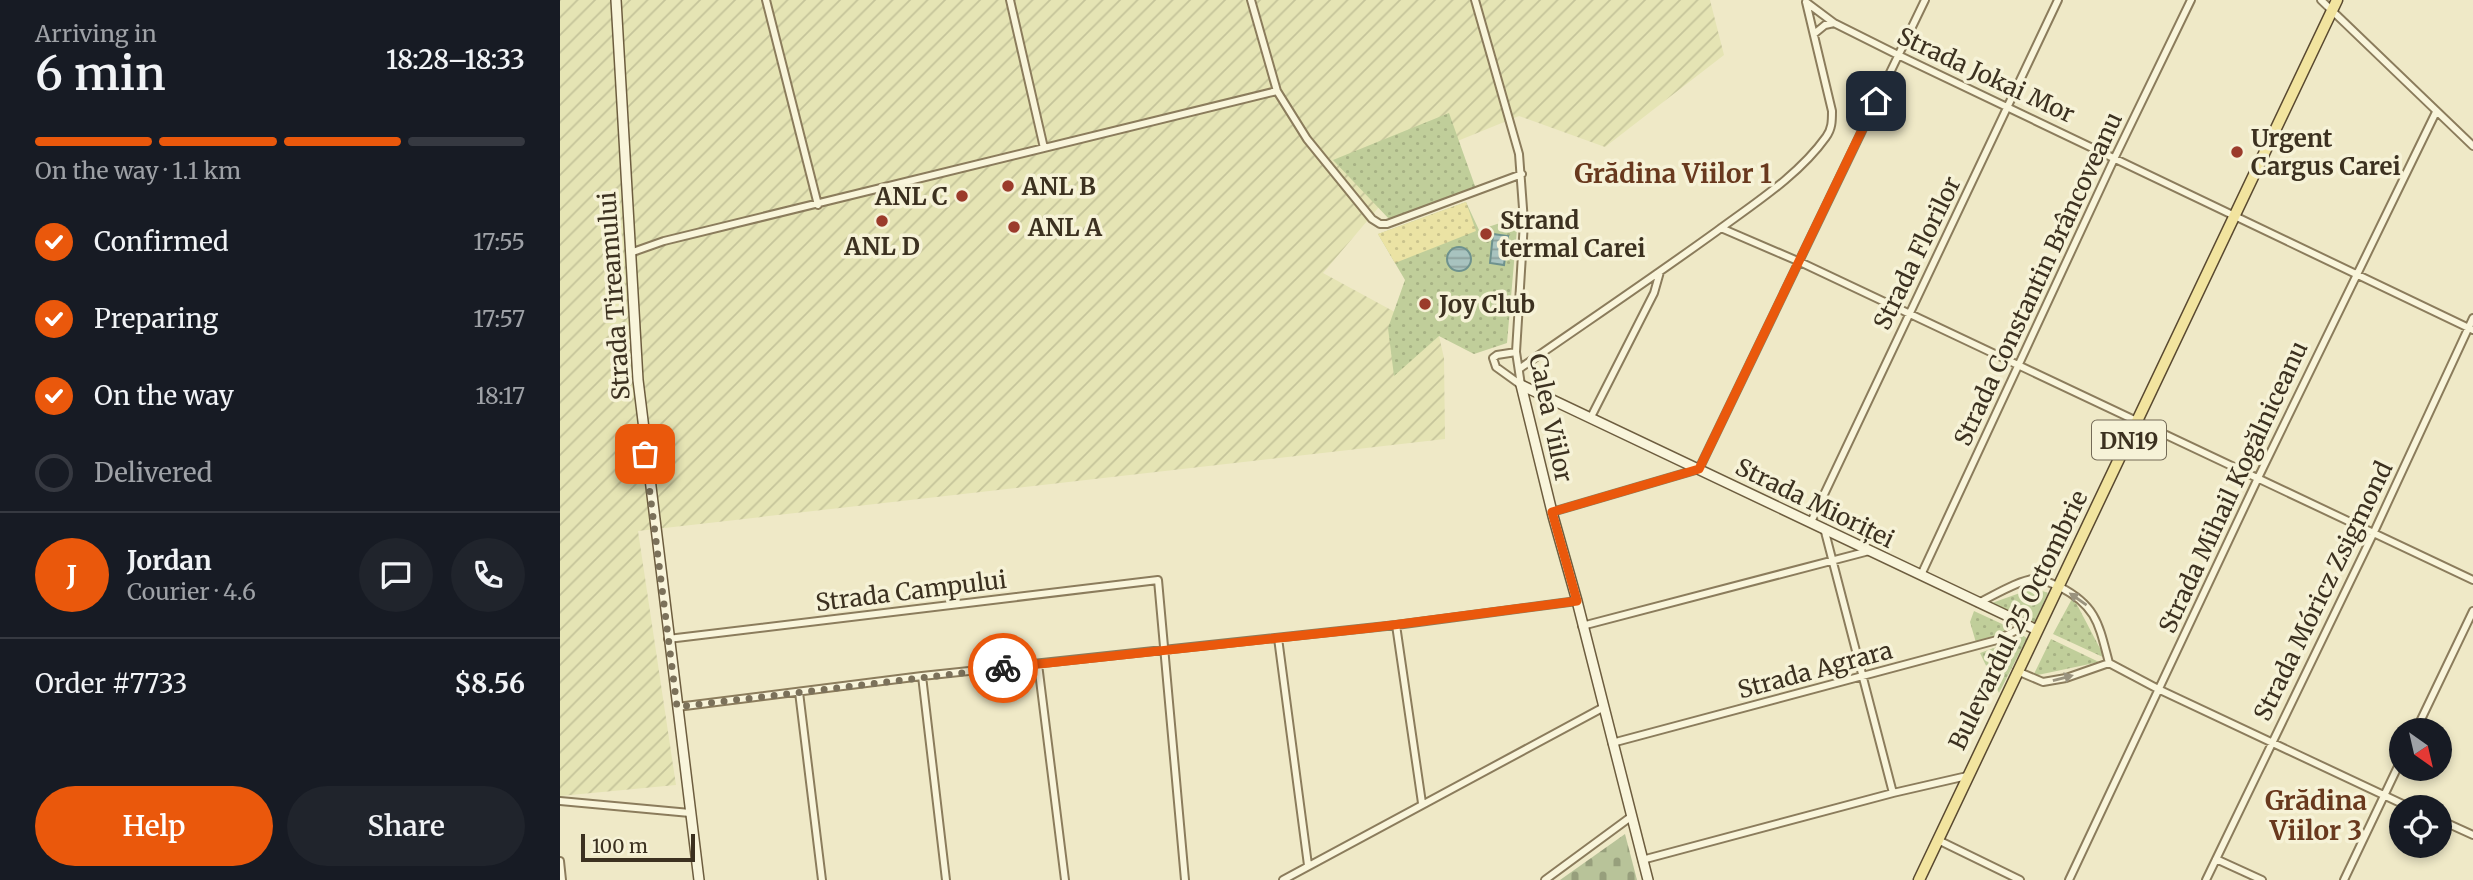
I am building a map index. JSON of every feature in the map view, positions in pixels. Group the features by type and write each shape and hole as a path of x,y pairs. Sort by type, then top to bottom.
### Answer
{"main road":[{"name":"Bulevardul 25 Octombrie","path":"1919,880 2337,0"}],"street":[{"name":"Strada Tireamului","path":"616,0 640,405 699,880"},
{"path":"766,0 818,205"},
{"path":"1010,0 1044,148"},
{"path":"1251,0 1277,91 1307,139 1372,219 1380,224 1387,224 1522,174"},
{"name":"Calea Viilor","path":"1475,0 1519,154 1522,174 1524,222 1516,352 1521,384 1648,880"},
{"path":"1552,512 1699,469 1925,0"},
{"name":"Strada Florilor","path":"1811,522 2058,0"},
{"name":"Strada Constantin Brâncoveanu","path":"1921,575 2191,0"},
{"path":"2321,0 2473,146"},
{"path":"1519,369 1763,197 1810,157 1828,134 1832,124 1832,111 1806,1"},
{"name":"Strada Jokai Mor","path":"1806,1 1834,23 1898,55 2471,329"},
{"path":"1814,34 1825,25 1834,23"},
{"path":"630,253 664,241 1277,91"},
{"name":"Strada Mihail Kogălniceanu","path":"2069,880 2258,478 2436,112"},
{"path":"1721,228 1909,313 2473,580"},
{"path":"1591,417 1654,293 1660,272"},
{"name":"Strada Móricz Zsigmond","path":"2206,880 2471,329 2473,318"},
{"path":"1516,352 1493,358 1496,367 1521,384"},
{"name":"Strada Mioriței","path":"1521,384 2037,630"},
{"path":"1824,528 1893,793"},
{"path":"1582,626 1868,551"},
{"path":"1978,603 2029,580 2040,579 2058,586 2087,604 2100,631 2109,663 2158,690 2389,798"},
{"name":"Strada Campului","path":"668,639 1158,580 1165,651"},
{"path":"677,707 922,676 1396,625 1577,601"},
{"path":"2422,718 2473,611"},
{"path":"1396,625 1423,803"},
{"name":"Strada Agrara","path":"1612,743 1997,640 2025,626"},
{"path":"1279,638 1308,866"},
{"path":"1165,651 1185,880"},
{"path":"2017,671 2043,682 2066,678 2109,663"},
{"path":"1038,664 1065,880"},
{"path":"922,676 946,880"},
{"path":"799,692 822,880"},
{"path":"1283,880 1604,707"},
{"path":"1643,860 1893,793 1967,776"},
{"path":"2344,880 2391,781"},
{"path":"560,801 690,813"},
{"path":"1545,880 1632,816"},
{"path":"2452,825 2473,835"},
{"path":"1938,839 2020,880"},
{"path":"2216,859 2262,880"},
{"path":"560,861 562,880"}],"green space":[{"path":"560,0 1710,0 1724,55 1605,147 1519,116 1423,155 1323,273 1439,336 1444,358 1445,439 638,531 676,785 560,796"},
{"path":"1449,113 1476,189 1390,220 1333,160"},
{"name":"Strand termal Carei","path":"1466,202 1479,230 1518,217 1507,343 1474,354 1439,336 1394,376 1388,328 1405,280 1378,234"},
{"path":"2034,588 2048,593 2033,626 1989,604"},
{"path":"2073,597 2105,658 2053,634"},
{"path":"1974,611 2013,630 1977,646 1970,622"},
{"path":"2022,635 2027,638 1999,693 1980,653"},
{"path":"2051,639 2099,662 2033,676"},
{"path":"1625,834 1637,880 1560,880"}],"sand":[{"path":"1466,202 1476,231 1395,263 1378,234"}],"water":[{"path":"1493,234 1508,236 1504,265 1490,263"},
{"path":"1459,247 1470,254 1471,259 1464,270 1459,271 1448,264 1447,259 1454,248"}],"way so far":[{"path":"645,454 677,707 1003,668"}],"place":[{"name":"Urgent Cargus Carei","path":"2237,152"},
{"name":"ANL B","path":"1008,186"},
{"name":"ANL C","path":"962,196"},
{"name":"ANL D","path":"882,221"},
{"name":"ANL A","path":"1014,227"},
{"name":"Strand termal Carei","path":"1486,234"},
{"name":"Joy Club","path":"1425,304"}],"district":[{"name":"Grădina Viilor 1","path":"1673,173"},
{"name":"Grădina Viilor 3","path":"2316,815"}],"route":[{"path":"1003,668 1370,628 1577,601 1552,512 1699,469 1876,101"}]}
